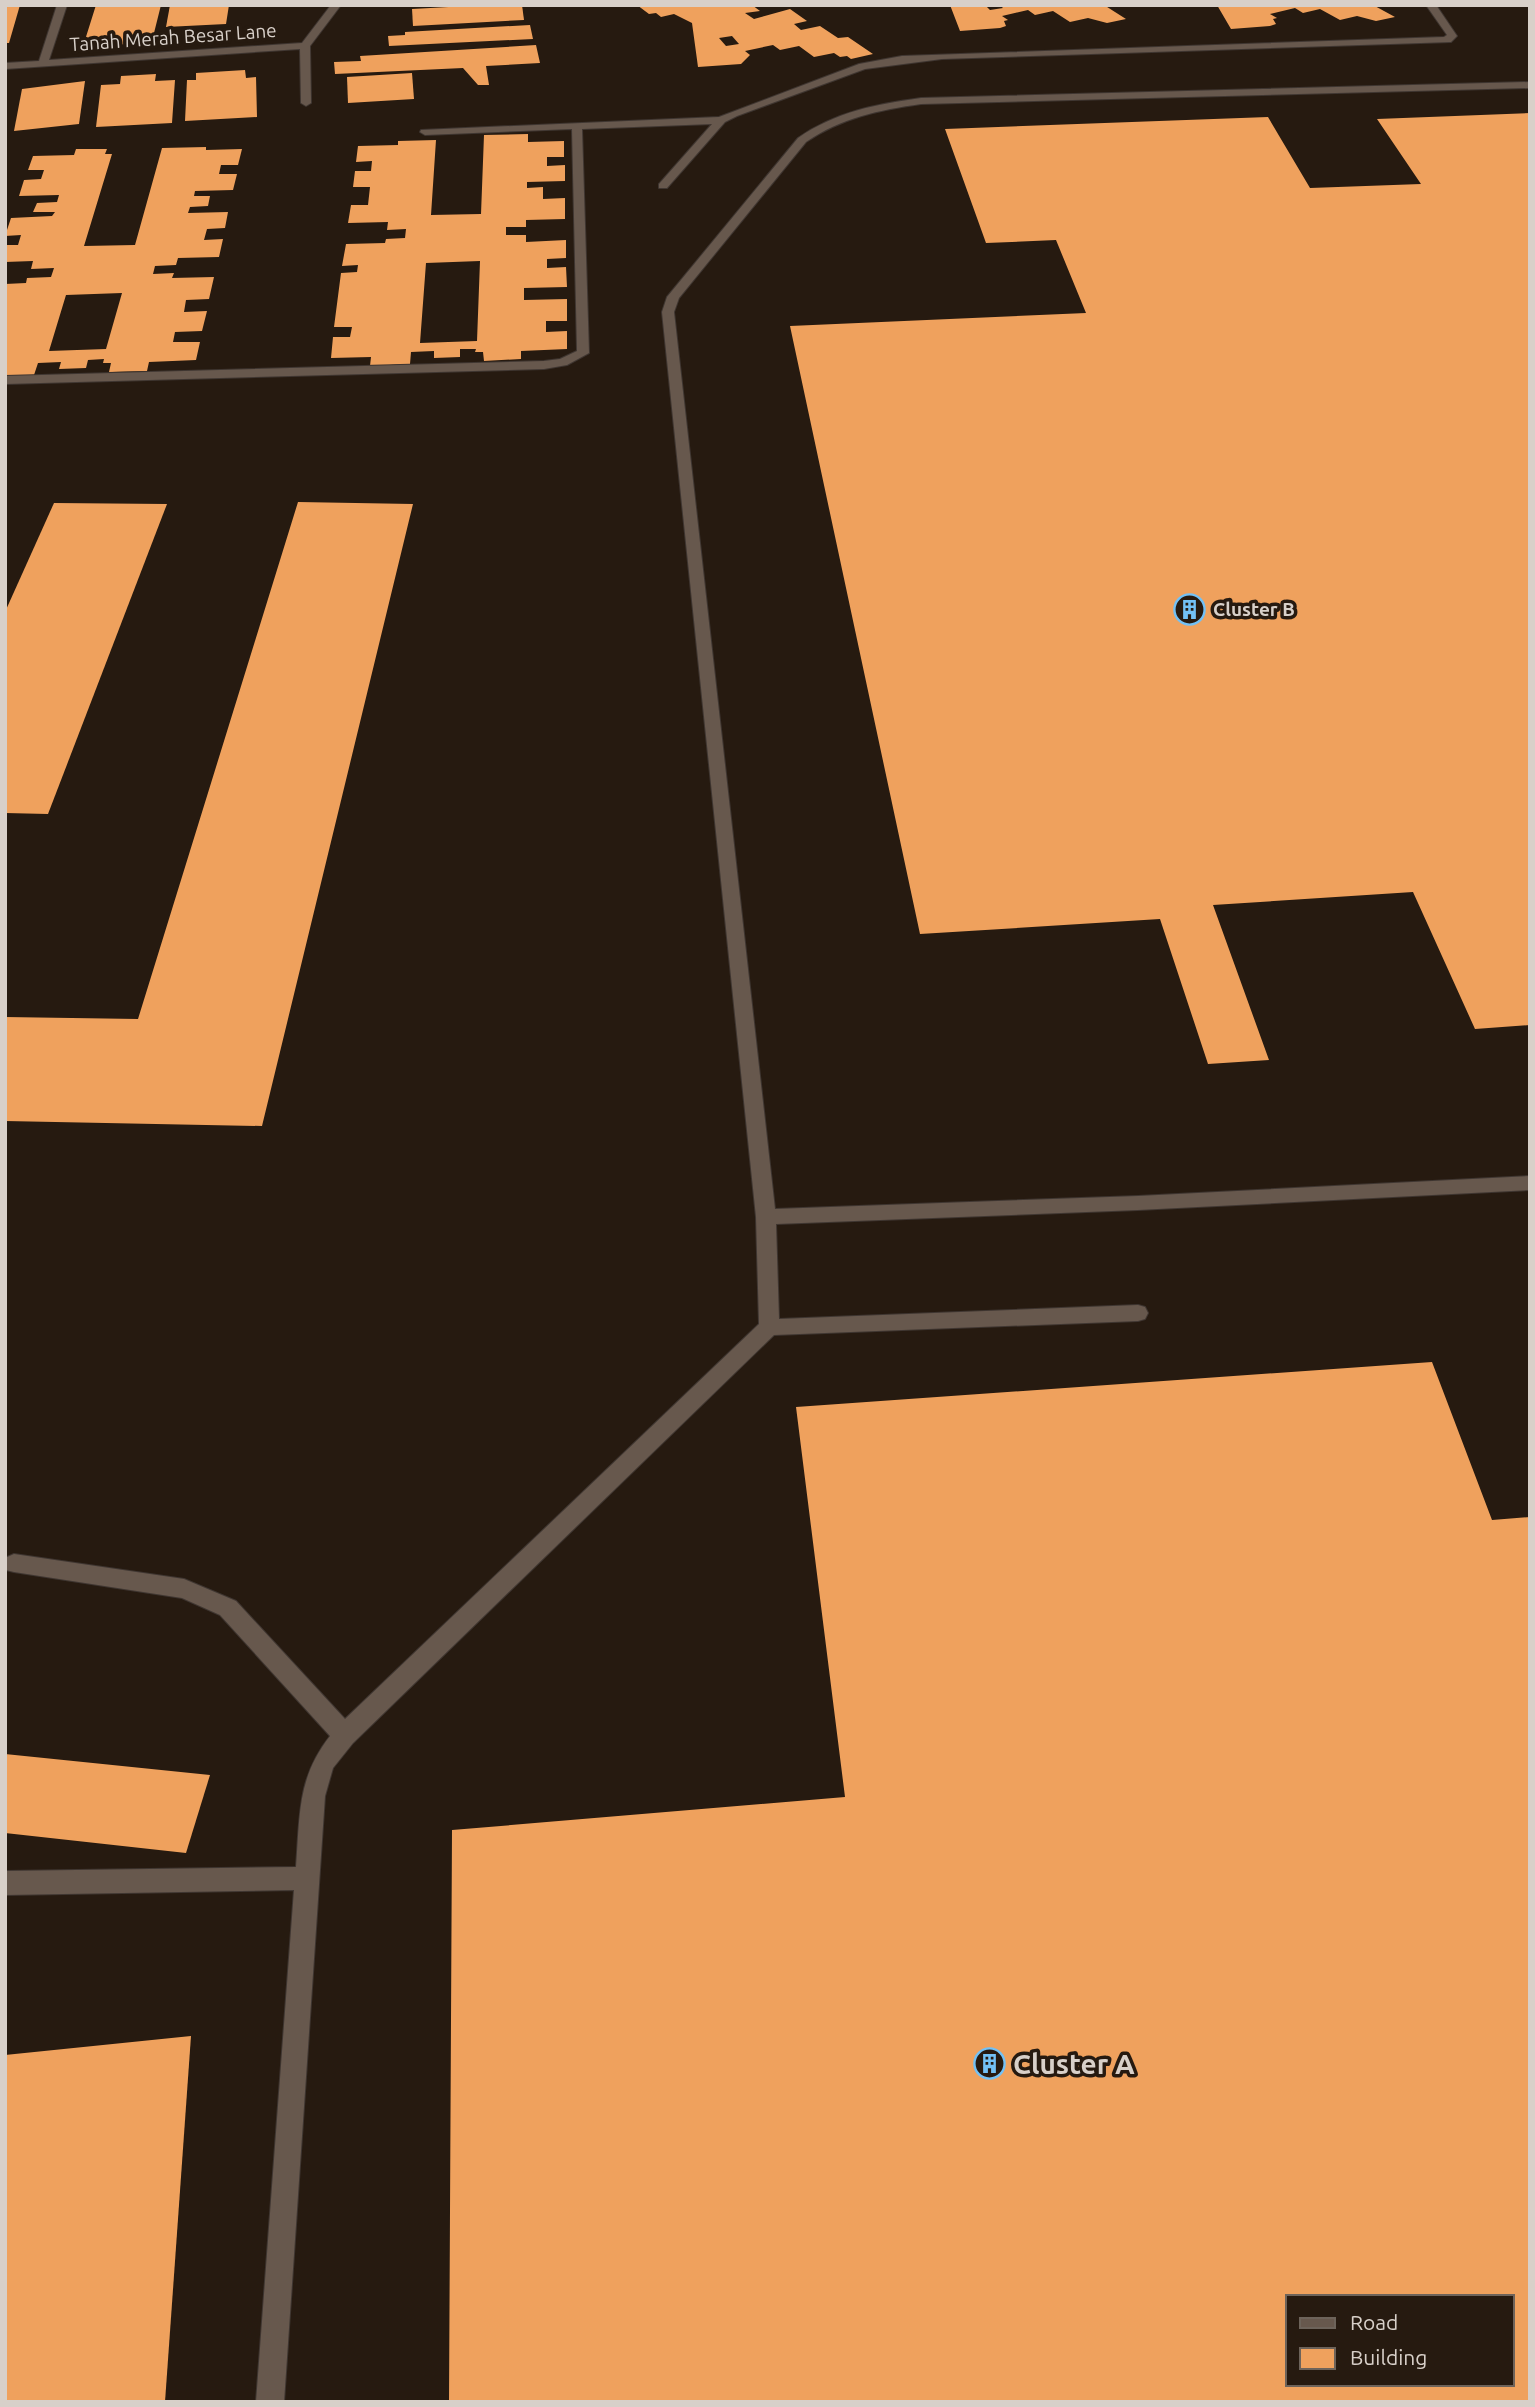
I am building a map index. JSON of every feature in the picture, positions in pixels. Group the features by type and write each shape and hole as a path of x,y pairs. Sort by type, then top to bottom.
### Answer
{"street":[{"name":"Tanah Merah Besar Lane","path":"43,64 62,5"},
{"name":"Tanah Merah Besar Lane","path":"306,103 305,46 336,5"},
{"path":"425,132 721,120 863,66 902,59 1447,40 1452,36 1431,5"},
{"name":"Tanah Merah Besar Lane","path":"5,66 305,46"},
{"path":"769,1327 766,1217 668,312 673,297 802,140 819,127 887,106 921,100 1530,85"},
{"path":"663,186 721,120"},
{"path":"5,380 544,366 574,358 583,353 577,126"},
{"path":"766,1217 1138,1203 1530,1183"},
{"path":"270,2402 313,1796 323,1763 345,1735 769,1327 1138,1313"},
{"path":"13,1563 184,1589 228,1608 345,1735"},
{"path":"5,1883 308,1878"}],"building":[{"path":"5,5 20,5 9,43 5,43"},
{"path":"96,5 161,5 153,37 138,38 136,44 100,45 102,39 85,40"},
{"path":"170,5 229,5 226,24 166,27"},
{"path":"522,5 524,20 413,26 412,9"},
{"path":"637,5 752,5 760,11 745,13 754,19 790,9 807,21 794,24 801,30 820,26 838,38 848,37 873,54 851,59 834,53 814,57 799,46 780,50 773,45 745,51 750,55 741,64 698,67 692,23 674,14 661,17 656,13 649,14","holes":["732,36 739,44 726,46 719,38"]},
{"path":"950,5 985,5 990,10 1003,8 1000,5 1104,5 1126,19 1107,23 1088,18 1070,22 1053,11 1035,15 1028,10 1002,16 1008,20 1004,21 1006,26 1000,28 960,31"},
{"path":"1217,5 1373,5 1395,17 1376,21 1357,16 1340,20 1320,9 1303,13 1295,8 1270,14 1277,18 1273,19 1276,24 1270,26 1231,29"},
{"path":"530,25 533,39 389,46 388,36 405,35 405,32"},
{"path":"536,45 540,63 486,66 489,85 478,85 463,68 335,74 334,62 361,61 360,56"},
{"path":"245,70 246,78 256,77 257,117 185,121 187,80 196,80 196,73"},
{"path":"412,73 414,99 348,103 347,77"},
{"path":"156,74 155,81 175,80 172,123 96,127 101,85 120,84 121,76"},
{"path":"85,81 79,124 14,131 22,89"},
{"name":"Cluster B","path":"1530,113 1530,1025 1475,1029 1413,892 1213,905 1269,1060 1208,1064 1160,919 920,934 790,326 1086,313 1056,240 986,243 945,129 1268,117 1310,188 1421,184 1377,119"},
{"path":"528,134 528,142 564,141 564,157 547,157 547,166 565,165 565,181 527,182 527,188 543,187 543,199 565,198 565,219 526,220 526,227 506,227 506,235 526,235 526,242 566,240 566,258 547,259 547,268 566,267 567,287 524,288 524,300 567,299 567,321 546,321 546,332 567,331 567,349 521,351 521,359 484,361 483,352 475,352 476,349 460,349 460,357 434,358 434,351 411,352 410,364 370,366 371,357 331,358 333,337 350,337 352,327 334,327 341,273 357,272 358,265 342,266 346,244 385,243 386,239 405,238 406,229 387,230 388,222 348,223 351,205 368,205 370,187 353,187 355,171 371,171 372,161 356,162 358,146 436,140 431,215 481,214 484,135","holes":["480,261 477,341 420,343 426,263"]},
{"path":"162,148 242,149 238,165 221,165 219,174 237,174 233,190 195,191 194,196 210,196 208,206 190,207 188,213 228,212 225,228 207,229 204,240 223,239 219,257 178,258 176,265 155,266 153,274 174,273 172,278 214,277 209,299 186,300 184,312 207,311 202,331 175,332 173,342 200,342 196,360 149,362 147,371 109,372 111,363 103,363 104,359 88,360 86,368 59,369 61,362 38,363 34,375 5,376 5,284 26,283 27,278 51,277 54,268 31,269 33,261 5,262 5,245 18,245 21,235 5,236 11,218 52,216 55,212 33,212 37,203 57,202 59,195 19,196 24,180 41,179 44,170 28,170 33,156 74,155 76,149 107,149 105,154 112,154 84,246 135,245","holes":["122,293 106,349 49,351 66,295"]},
{"path":"298,502 413,504 262,1126 5,1121 5,1017 138,1019"},
{"path":"54,503 167,504 48,814 5,813 5,612"},
{"name":"Cluster A","path":"1432,1362 1492,1520 1530,1517 1530,2402 449,2402 452,1830 845,1797 796,1407"},
{"path":"5,1754 210,1775 186,1853 5,1833"},
{"path":"191,2036 165,2402 5,2402 5,2055"}],"place":[{"name":"Cluster B","path":"1190,609"},
{"name":"Cluster A","path":"990,2063"}]}
